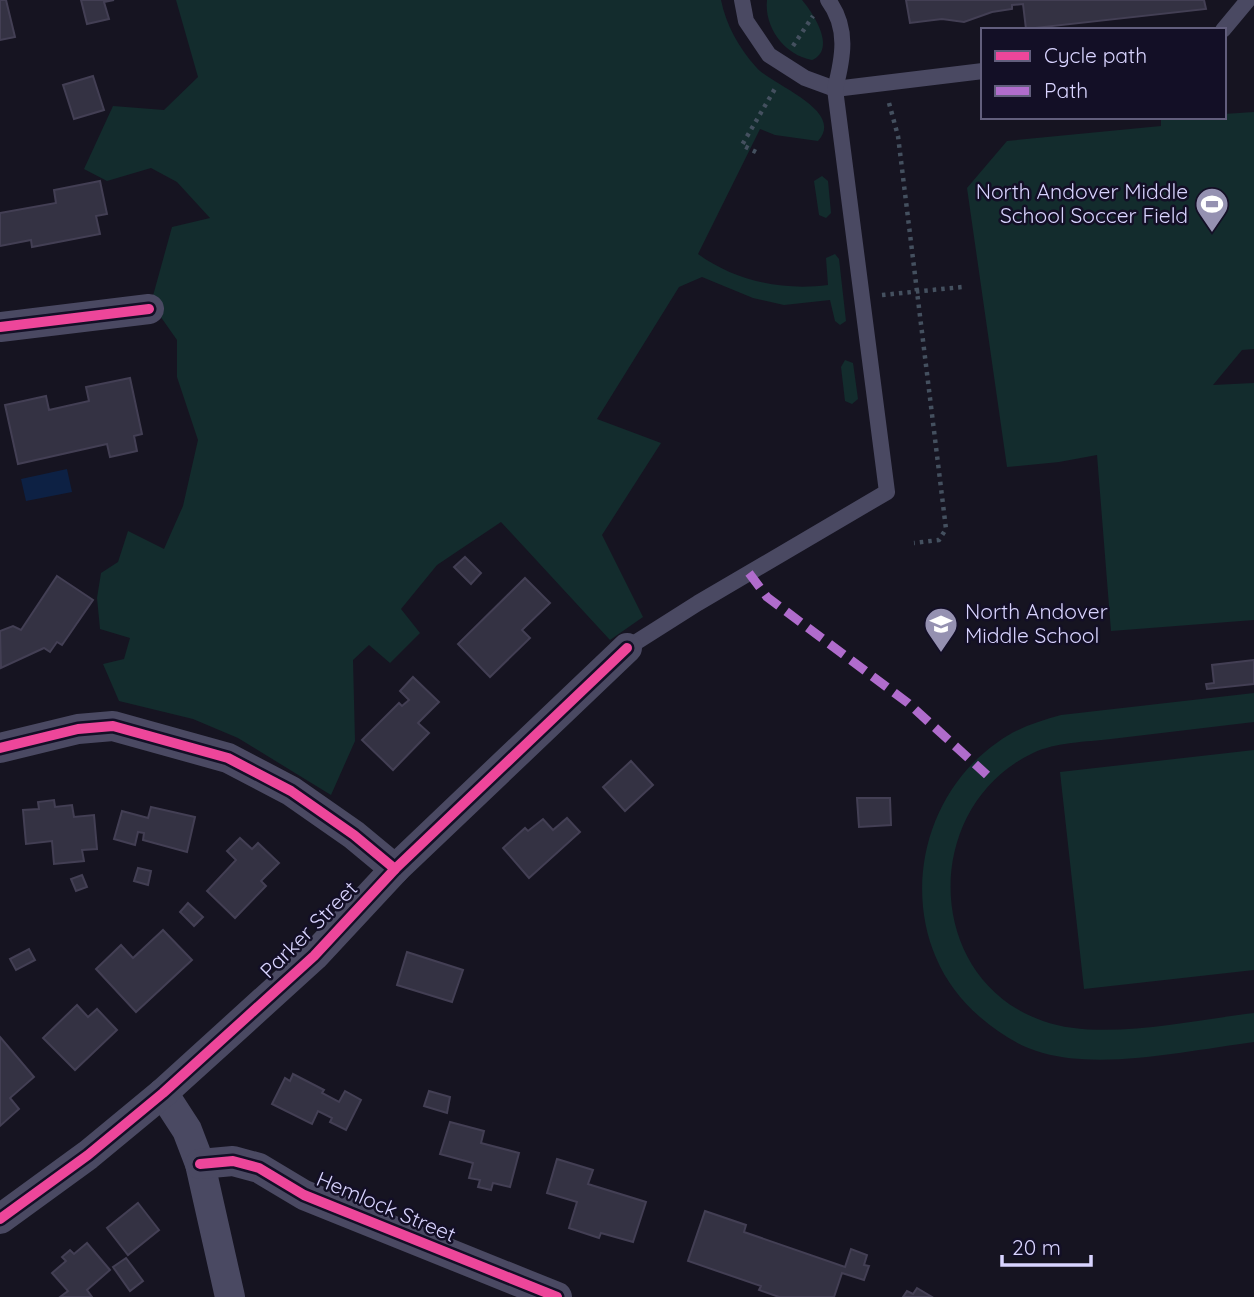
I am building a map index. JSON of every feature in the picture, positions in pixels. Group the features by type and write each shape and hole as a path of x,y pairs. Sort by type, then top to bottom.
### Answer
{"street":[{"path":"0,327 149,309"},
{"name":"Parker Street","path":"0,1219 88,1155 163,1093 314,956 395,870 627,648"},
{"path":"0,748 78,729 113,726 228,758 290,791 354,835 395,870"},
{"path":"163,1093 187,1130 200,1164 230,1297"},
{"name":"Hemlock Street","path":"200,1164 233,1161 259,1168 304,1195 556,1297"}],"lane":[{"path":"742,0 746,21 769,55 805,78 835,89 981,71"},
{"path":"627,648 887,492 835,89 844,56 842,31 828,0"},
{"path":"1225,28 1248,0"}],"path":[{"path":"790,50 813,15"},
{"path":"756,152 742,145 776,87"},
{"path":"888,99 898,136 946,528 939,540 914,543"},
{"path":"864,298 962,287"}],"green space":[{"path":"176,0 721,0 734,36 756,67 803,99 822,119 824,130 818,141 775,135 760,129 698,254 728,271 760,282 811,286 828,285 826,258 835,254 839,259 846,321 840,325 835,321 830,300 784,305 753,298 702,277 679,287 597,419 661,443 602,535 643,617 610,640 501,522 437,565 401,609 420,633 390,663 369,645 353,660 355,741 331,795 238,738 193,719 119,701 103,664 124,659 130,638 100,629 97,598 101,573 118,562 128,531 164,549 183,506 198,440 177,377 177,340 151,303 172,227 210,218 177,182 151,168 107,181 84,169 113,106 164,110 198,77"},
{"path":"767,0 802,0 817,22 823,40 823,48 812,60 785,46 773,30 767,10"},
{"path":"1254,112 1254,349 1242,350 1213,385 1254,383 1254,620 1111,631 1097,455 1007,467 967,188 1007,141 1161,126 1161,119 1226,119 1226,114"},
{"path":"822,176 828,181 831,213 826,218 819,215 814,181"},
{"path":"845,360 853,363 858,399 852,404 845,401 841,367"},
{"path":"1254,693 1254,722 1071,743 1033,753 996,778 970,812 955,850 951,892 957,932 975,969 1003,1000 1043,1021 1066,1027 1119,1030 1254,1013 1254,1042 1148,1057 1093,1060 1067,1058 1025,1047 980,1017 952,987 934,952 924,915 923,876 930,837 945,801 968,769 998,742 1013,733 1036,722 1061,715"},
{"path":"1254,750 1254,970 1084,989 1060,772"}],"water":[{"path":"67,469 72,492 26,501 21,479"}],"building":[{"path":"0,0 6,0 15,37 0,40"},
{"path":"81,0 114,0 104,2 109,19 87,24"},
{"path":"906,0 1204,0 1206,9 1026,28 1023,4 1012,5 1012,9 992,12 964,22 942,19 910,23"},
{"path":"93,76 104,110 74,119 63,85"},
{"path":"100,181 107,214 96,216 100,234 32,247 31,240 0,246 0,213 56,203 54,190"},
{"path":"130,378 142,434 134,436 137,451 110,457 107,444 18,464 5,405 46,396 49,410 89,401 86,387"},
{"path":"465,557 481,573 471,584 454,567"},
{"path":"57,576 93,600 62,645 57,642 50,652 44,648 1,668 0,631 13,626 21,630"},
{"path":"525,578 550,603 522,630 530,638 490,677 458,644"},
{"path":"1254,660 1254,684 1207,689 1206,684 1214,683 1212,665"},
{"path":"413,677 439,702 418,723 429,733 393,770 362,740 399,703 402,706 409,700 400,691"},
{"path":"631,761 653,785 625,811 603,787"},
{"path":"857,798 890,798 891,825 859,827"},
{"path":"54,800 55,807 72,805 74,817 94,815 97,849 82,850 84,861 54,864 52,841 26,844 23,810 39,809 38,802"},
{"path":"151,807 195,817 187,852 143,840 144,833 138,832 135,845 114,839 122,811 148,818"},
{"path":"567,818 580,832 529,878 503,848 525,828 528,831 543,819 553,830"},
{"path":"240,838 252,849 258,843 279,863 261,881 266,886 235,918 207,891 236,860 227,851"},
{"path":"138,868 151,871 148,885 134,881"},
{"path":"82,875 87,887 76,891 71,879"},
{"path":"188,903 203,917 194,926 180,912"},
{"path":"163,930 192,960 136,1012 96,969 121,945 133,958"},
{"path":"29,949 35,960 16,970 10,959"},
{"path":"407,952 463,970 452,1002 397,985"},
{"path":"77,1005 88,1017 97,1009 117,1030 75,1070 43,1038"},
{"path":"0,1037 34,1077 10,1098 19,1109 0,1126"},
{"path":"293,1074 324,1090 322,1093 339,1102 345,1091 361,1100 346,1130 330,1122 332,1118 318,1111 312,1124 272,1104 285,1078 290,1081"},
{"path":"429,1091 450,1097 447,1113 424,1106"},
{"path":"450,1122 484,1131 481,1143 519,1153 510,1187 493,1183 491,1190 478,1187 480,1180 469,1178 473,1163 440,1154"},
{"path":"557,1159 593,1170 588,1184 646,1202 633,1242 601,1233 599,1238 569,1228 577,1202 547,1193"},
{"path":"138,1203 159,1230 128,1255 107,1228"},
{"path":"705,1211 746,1225 744,1232 845,1267 851,1249 867,1255 864,1265 869,1266 864,1280 842,1273 834,1297 779,1297 759,1290 761,1286 688,1261"},
{"path":"87,1243 110,1270 87,1290 92,1297 60,1297 68,1291 52,1273 66,1261 62,1257 70,1250 74,1254"},
{"path":"126,1258 143,1281 130,1291 113,1267"},
{"path":"917,1288 932,1297 903,1297 907,1291 913,1294"}],"marked path":[{"path":"749,573 767,597 908,703 987,775"}],"cycle path":[{"path":"0,327 149,309"},
{"path":"0,1219 88,1155 163,1093 314,956 395,869 627,648"},
{"path":"0,748 78,729 113,726 228,758 291,791 354,835 395,869"},
{"path":"200,1164 233,1161 259,1168 304,1195 557,1297"}],"place":[{"name":"North Andover Middle School Soccer Field","path":"1212,234"},
{"name":"North Andover Middle School","path":"941,654"}]}
